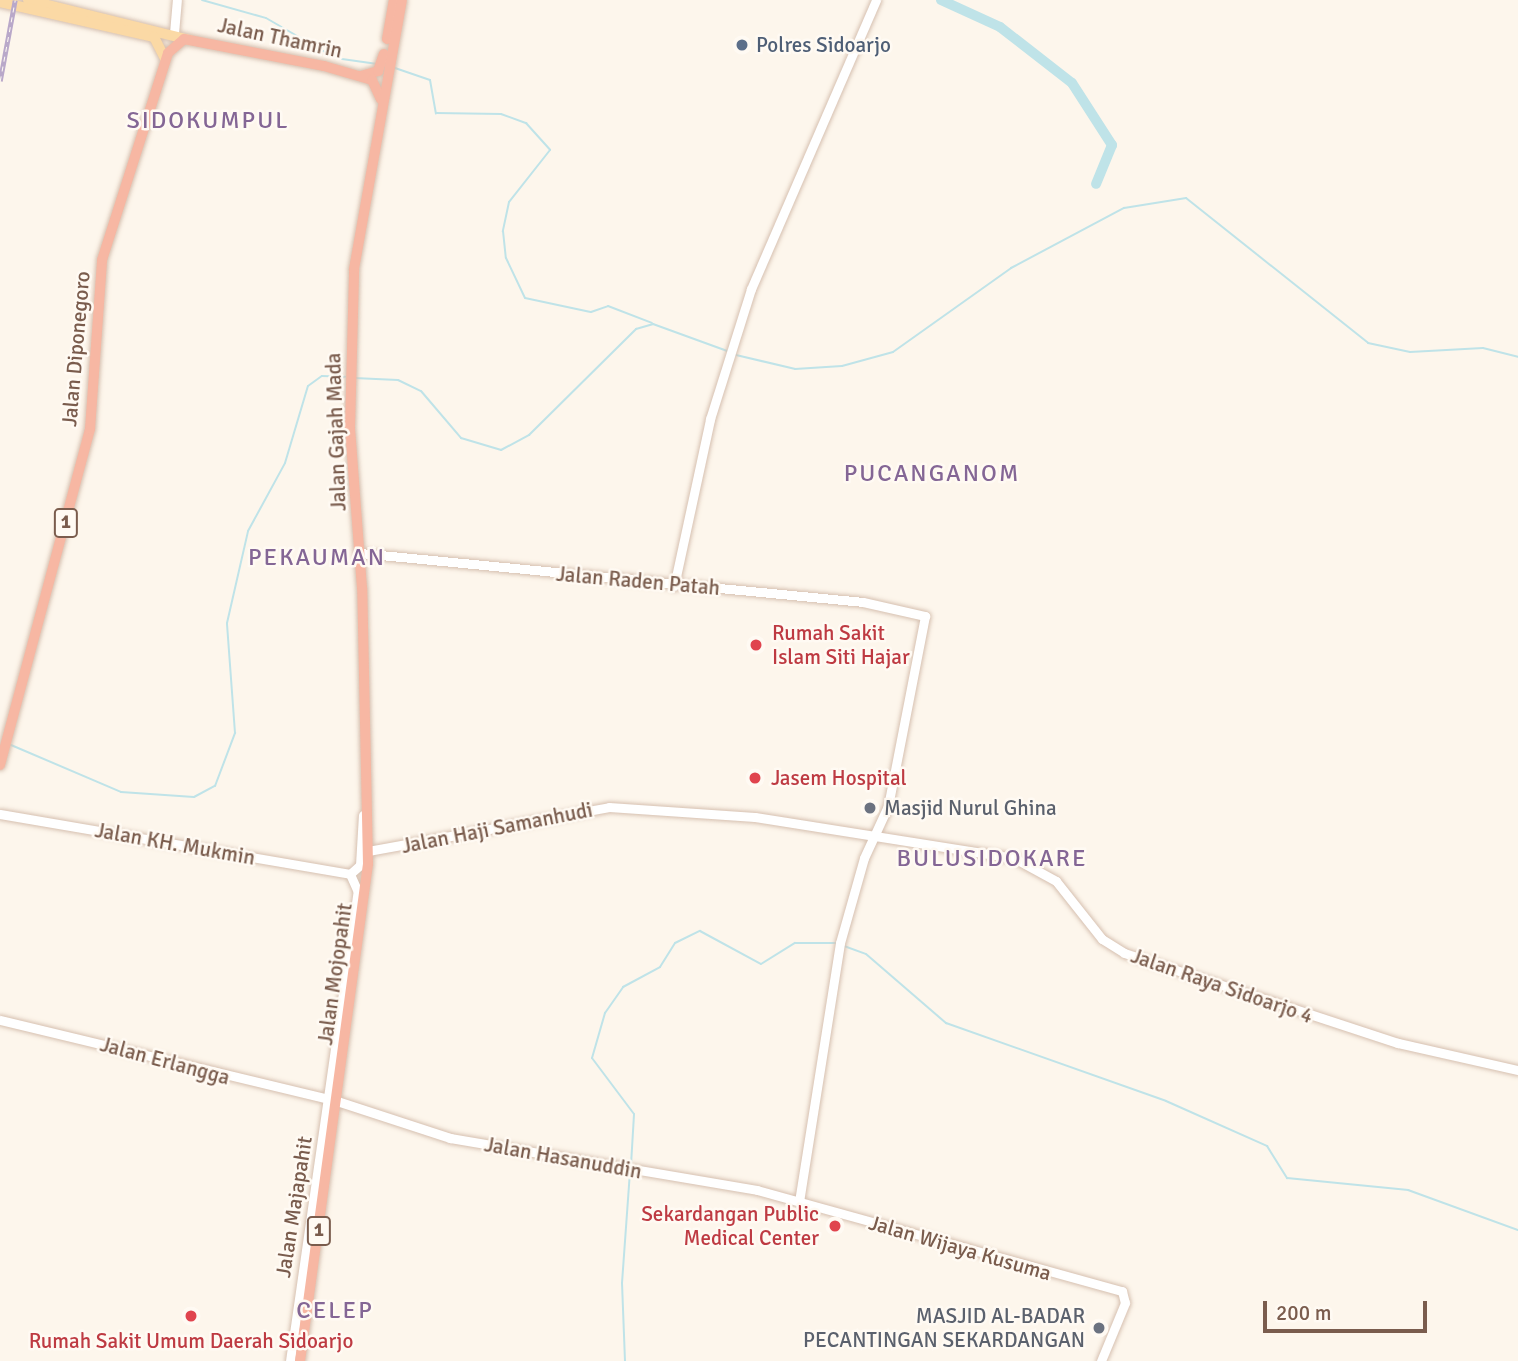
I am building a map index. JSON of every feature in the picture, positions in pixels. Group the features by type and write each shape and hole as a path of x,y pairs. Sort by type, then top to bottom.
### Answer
{"highway":[{"name":"1","path":"381,101 394,0"},
{"name":"1","path":"387,65 402,0"},
{"name":"Jalan Thamrin","path":"165,59 177,41 190,40 365,75 376,84 381,101"},
{"name":"Jalan Diponegoro","path":"0,765 90,429 102,260 165,59"},
{"name":"1","path":"365,75 387,65"},
{"name":"Jalan Gajah Mada","path":"368,851 364,806 360,553 351,367 356,246 381,101"},
{"name":"Jalan Mojopahit","path":"334,1100 368,851"},
{"name":"Jalan Majapahit","path":"300,1361 334,1100"}],"main road":[{"path":"28,0 174,33 190,40"},
{"path":"174,33 177,0"},
{"path":"674,586 727,358 809,151 876,0"},
{"path":"0,2 149,36 174,33"},
{"path":"149,36 165,59"},
{"name":"Jalan Raden Patah","path":"360,553 917,610 928,627 876,838"},
{"name":"Jalan Gajah Mada","path":"350,874 360,866 364,806"},
{"name":"Jalan Haji Samanhudi","path":"368,851 610,807 755,817 876,838"},
{"name":"Jalan KH. Mukmin","path":"0,814 350,874"},
{"path":"799,1201 838,956 850,898 876,838"},
{"name":"Jalan Raya Sidoarjo 4","path":"876,838 1030,862 1124,953 1398,1043 1518,1070"},
{"name":"Jalan Mojopahit","path":"334,1100 358,892 350,874"},
{"name":"Jalan Erlangga","path":"0,1020 334,1100"},
{"name":"Jalan Hasanuddin","path":"334,1100 450,1138 799,1201"},
{"name":"Jalan Majapahit","path":"290,1361 334,1100"},
{"name":"Jalan Wijaya Kusuma","path":"799,1201 1122,1292 1125,1303 1101,1361"}],"waterway":[{"path":"202,0 266,18 325,52"},
{"path":"941,0 1000,27 1072,83 1112,145 1096,184"},
{"path":"342,59 376,64"},
{"path":"395,68 430,80 436,113 501,114 526,123 550,150 509,202 503,231 506,258 525,298 591,312 608,306 652,323"},
{"path":"736,355 795,369 842,366 893,352 1011,268 1124,208 1186,198 1368,343 1410,352 1483,348 1518,357"},
{"path":"354,378 398,380 421,391 461,438 501,450 529,435 636,329 653,324 727,351"},
{"path":"11,745 121,792 194,797 215,786 235,733 227,623 248,531 285,463 308,386 322,376 345,377"},
{"path":"631,1165 634,1114 592,1058 605,1013 623,987 660,967 675,943 700,931 761,964 795,943 835,943"},
{"path":"844,946 866,954 946,1023 1166,1101 1267,1146 1287,1178 1408,1190 1518,1230"},
{"path":"625,1361 622,1283 630,1171"}],"railway":[{"path":"0,81 15,0"}],"place":[{"name":"Polres Sidoarjo","path":"742,45"},
{"name":"Rumah Sakit Islam Siti Hajar","path":"756,645"},
{"name":"Jasem Hospital","path":"755,778"},
{"name":"Masjid Nurul Ghina","path":"870,808"},
{"name":"Sekardangan Public Medical Center","path":"835,1226"},
{"name":"Rumah Sakit Umum Daerah Sidoarjo","path":"191,1316"},
{"name":"MASJID AL-BADAR PECANTINGAN SEKARDANGAN","path":"1099,1328"}],"district":[{"name":"SIDOKUMPUL","path":"208,121"},
{"name":"PUCANGANOM","path":"932,474"},
{"name":"PEKAUMAN","path":"317,558"},
{"name":"BULUSIDOKARE","path":"992,859"},
{"name":"CELEP","path":"335,1311"}]}
